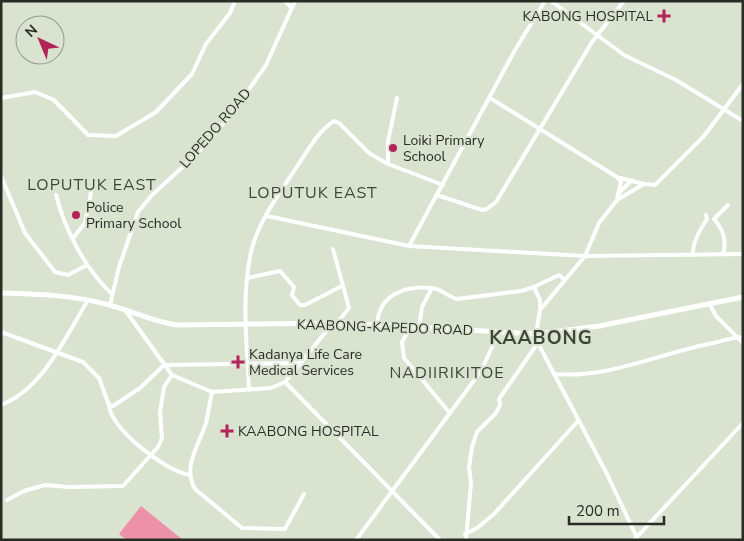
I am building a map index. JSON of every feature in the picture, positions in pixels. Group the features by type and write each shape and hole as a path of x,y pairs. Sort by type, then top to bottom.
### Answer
{"main road":[{"name":"KAABONG-KAPEDO ROAD","path":"1,293 52,294 88,300 110,305 154,321 176,324 335,323 536,335 600,326 743,297"}],"street":[{"path":"1,98 35,92 54,100 88,135 116,136 156,112 192,74 206,44 230,13 235,1"},
{"path":"286,1 291,7"},
{"name":"LOPEDO ROAD","path":"110,305 138,212 152,195 196,154 231,115 266,65 295,1"},
{"path":"408,246 515,50 545,1"},
{"path":"551,1 624,55 676,80 743,121"},
{"path":"437,195 487,210 503,192 538,129 592,42 598,37 624,1"},
{"path":"490,98 618,177 655,185 704,136 743,84"},
{"path":"388,164 388,141 397,98"},
{"path":"249,390 246,325 247,278 252,251 273,202 317,136 334,121 339,123 369,153 388,164 443,185"},
{"path":"1,176 25,234 55,272 68,275 87,265"},
{"path":"540,310 585,256 599,223 616,200 621,182 618,177"},
{"path":"618,194 632,180"},
{"path":"616,200 644,184"},
{"path":"73,238 85,223 92,192"},
{"path":"56,195 60,209 87,265 112,294"},
{"path":"722,254 725,246 723,234 714,219 728,205"},
{"path":"693,254 693,246 697,235 704,228 707,219 706,215"},
{"path":"267,216 408,246 585,256 743,254"},
{"path":"125,310 172,375 212,392 270,388 285,382 349,308 333,249"},
{"path":"247,278 280,271 283,277 294,287 292,295 300,305 305,306 342,286"},
{"path":"377,326 379,310 397,293 410,288 439,288 449,297 457,299 534,287 559,275 565,280"},
{"path":"466,540 472,483 469,468 474,438 481,427 496,413 500,405 499,399 535,348 540,300 534,287"},
{"path":"418,328 422,307 432,288"},
{"path":"1,405 13,400 32,383 55,353 88,300"},
{"path":"710,305 716,316 743,343"},
{"path":"410,328 402,342 404,358 449,412"},
{"path":"1,332 55,353 78,359 99,378 109,410 123,431 151,455 180,474 190,476"},
{"path":"356,540 481,371 499,332"},
{"path":"536,335 578,421 607,474 636,539 743,423"},
{"path":"554,374 581,374 616,369 674,352 735,337 743,337"},
{"path":"108,405 124,400 164,365 302,363"},
{"path":"7,500 24,491 45,485 70,488 123,486 151,455 162,438 160,413 164,387 172,375"},
{"path":"285,382 440,540"},
{"path":"212,392 206,422 190,464 190,476 195,489 242,528 284,529 304,494"},
{"path":"466,534 477,528 494,514 578,421"}],"shaded area":[{"path":"141,506 183,540 127,540 119,534"}],"place":[{"name":"KABONG HOSPITAL","path":"664,16"},
{"name":"Loiki Primary School","path":"393,148"},
{"name":"Police Primary School","path":"76,215"},
{"name":"Kadanya Life Care Medical Services","path":"238,362"},
{"name":"KAABONG HOSPITAL","path":"227,431"}],"district":[{"name":"LOPUTUK EAST","path":"92,184"},
{"name":"LOPUTUK EAST","path":"313,192"},
{"name":"KAABONG","path":"541,337"},
{"name":"NADIIRIKITOE","path":"447,372"}]}
